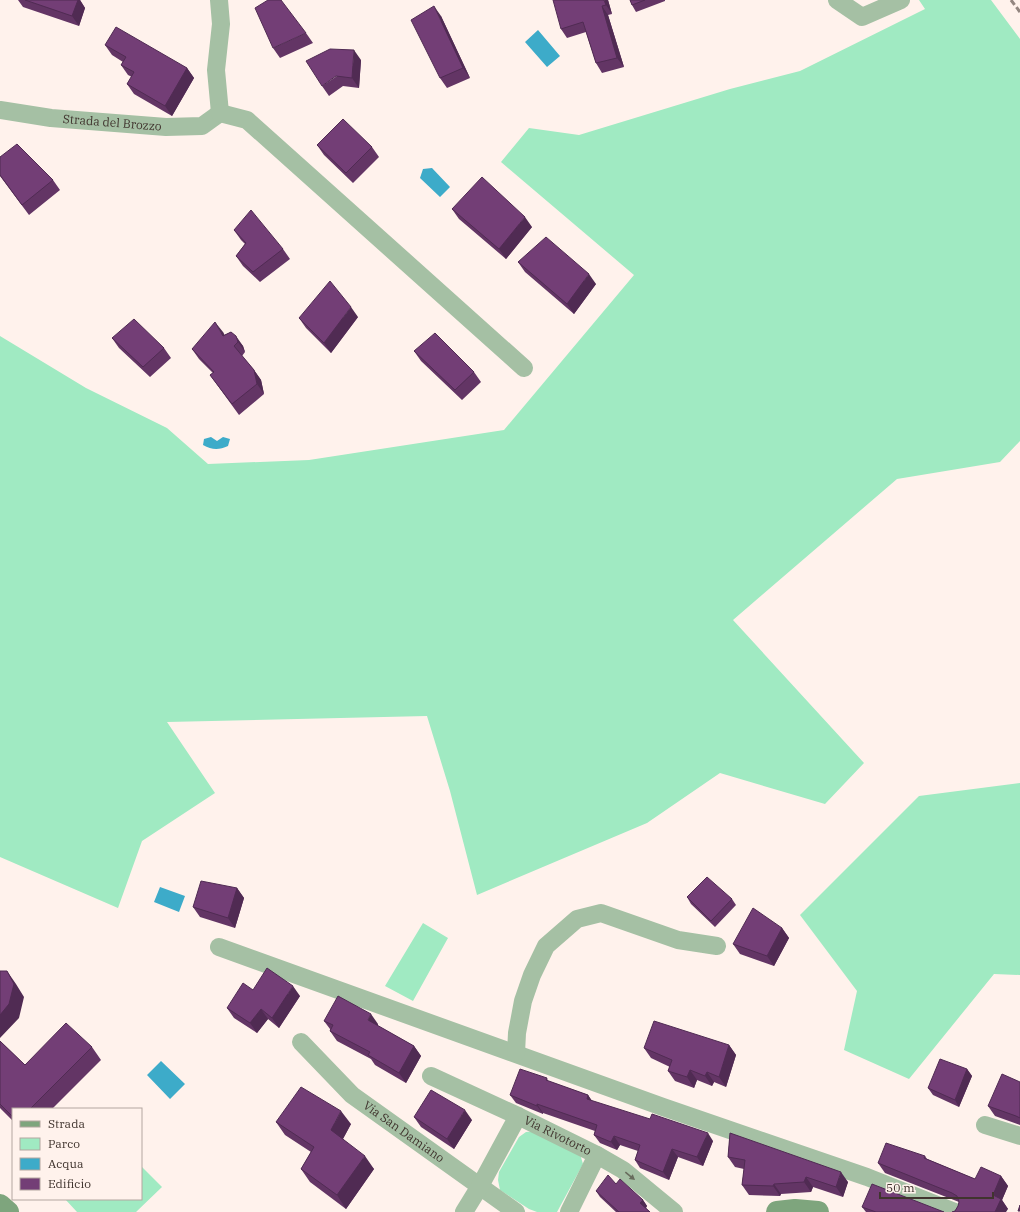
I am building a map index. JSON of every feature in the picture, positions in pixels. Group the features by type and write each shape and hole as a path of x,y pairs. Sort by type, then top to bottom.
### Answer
{"main road":[{"path":"0,1205 8,1212"},
{"path":"777,1212 795,1210 818,1212"}],"street":[{"path":"219,0 221,24 216,70 220,113 248,120 524,368"},
{"path":"838,0 862,17 901,0"},
{"name":"Strada del Brozzo","path":"0,110 51,118 166,127 202,126 220,113"},
{"path":"516,1053 517,1033 523,1001 532,975 546,946 577,919 601,913 678,940 717,946"},
{"path":"220,947 671,1109 867,1177 955,1212"},
{"name":"Via San Damiano","path":"301,1042 352,1095 516,1212"},
{"name":"Via Rivotorto","path":"431,1076 518,1116 597,1155 623,1170 674,1212"},
{"path":"464,1212 518,1116"},
{"path":"985,1125 1020,1136"},
{"path":"569,1212 597,1155"}],"green space":[{"path":"919,0 991,0 1020,39 1020,441 1000,462 897,479 733,620 864,763 825,804 720,773 647,823 477,895 450,791 427,716 167,722 215,793 142,841 118,908 0,857 0,336 86,388 167,428 208,464 309,460 504,430 634,275 501,162 529,128 579,135 730,89 800,71 925,9"},
{"path":"1020,783 1020,975 994,974 909,1079 844,1050 857,991 800,915 919,796"},
{"path":"423,923 448,938 413,1001 385,986"},
{"path":"537,1131 580,1154 583,1164 557,1212 537,1212 529,1209 500,1190 498,1180 499,1172 519,1137 526,1132"},
{"path":"142,1167 162,1187 136,1212 77,1212 66,1200 142,1200"}],"water":[{"path":"538,30 560,56 547,67 525,42"},
{"path":"432,168 450,187 440,197 420,178 423,169"},
{"path":"211,437 217,441 223,437 230,439 228,446 216,449 203,445 204,439"},
{"path":"160,887 185,896 179,912 154,902"},
{"path":"161,1061 185,1084 170,1099 147,1075"}],"building":[{"path":"25,0 78,0 72,16"},
{"path":"268,0 281,0 306,33 273,48 255,8"},
{"path":"553,0 604,0 606,5 602,6 617,58 596,63 583,22 561,29"},
{"path":"630,0 645,0 632,5"},
{"path":"434,6 463,68 440,78 411,20"},
{"path":"116,27 187,68 165,106 127,84 134,72 121,65 126,57 105,45"},
{"path":"330,49 354,50 352,78 336,76 322,86 306,61"},
{"path":"343,119 372,147 346,173 317,145"},
{"path":"17,144 53,180 22,205 0,175 0,157"},
{"path":"482,177 525,217 499,249 452,209"},
{"path":"251,210 283,249 253,272 236,256 246,243 234,230"},
{"path":"546,237 589,274 567,304 518,262"},
{"path":"330,281 351,307 324,343 299,318"},
{"path":"134,319 164,348 143,367 112,338"},
{"path":"215,322 223,336 231,332 236,336 238,342 234,346 254,370 257,384 232,404 210,375 214,372 192,349"},
{"path":"435,333 474,372 455,390 414,351"},
{"path":"707,877 732,899 711,921 687,897"},
{"path":"201,881 237,888 228,918 193,907"},
{"path":"753,908 782,928 767,956 733,944"},
{"path":"267,968 293,986 272,1018 261,1009 250,1023 227,1008 243,983 253,990"},
{"path":"0,971 7,971 14,984 9,1004 0,1015"},
{"path":"338,996 371,1014 368,1020 414,1046 399,1073 368,1055 370,1052 330,1031 333,1025 324,1021"},
{"path":"654,1021 729,1045 719,1077 707,1072 705,1076 690,1070 687,1077 668,1071 672,1060 644,1048"},
{"path":"66,1023 92,1047 31,1108 12,1108 12,1116 0,1104 0,1041 25,1065"},
{"path":"940,1059 967,1069 955,1100 928,1088"},
{"path":"520,1069 547,1078 546,1080 588,1095 587,1099 650,1119 652,1114 708,1133 697,1157 672,1149 663,1172 635,1160 640,1145 614,1136 611,1142 594,1135 597,1125 537,1104 537,1106 510,1095"},
{"path":"1002,1074 1020,1082 1020,1118 988,1106"},
{"path":"301,1087 341,1111 331,1130 365,1156 337,1195 301,1169 314,1147 276,1122"},
{"path":"431,1090 465,1110 447,1139 414,1117"},
{"path":"730,1133 841,1172 836,1187 806,1177 804,1182 774,1184 773,1186 742,1185 745,1160 728,1157"},
{"path":"886,1143 925,1156 924,1158 975,1179 981,1167 1001,1176 993,1195 1001,1199 995,1212 952,1212 955,1211 958,1206 959,1202 957,1196 878,1163"},
{"path":"608,1175 616,1184 620,1179 643,1200 640,1203 650,1212 619,1212 596,1191"},
{"path":"872,1184 944,1212 876,1212 862,1207"}],"railway":[{"path":"1011,0 1020,12"}]}
